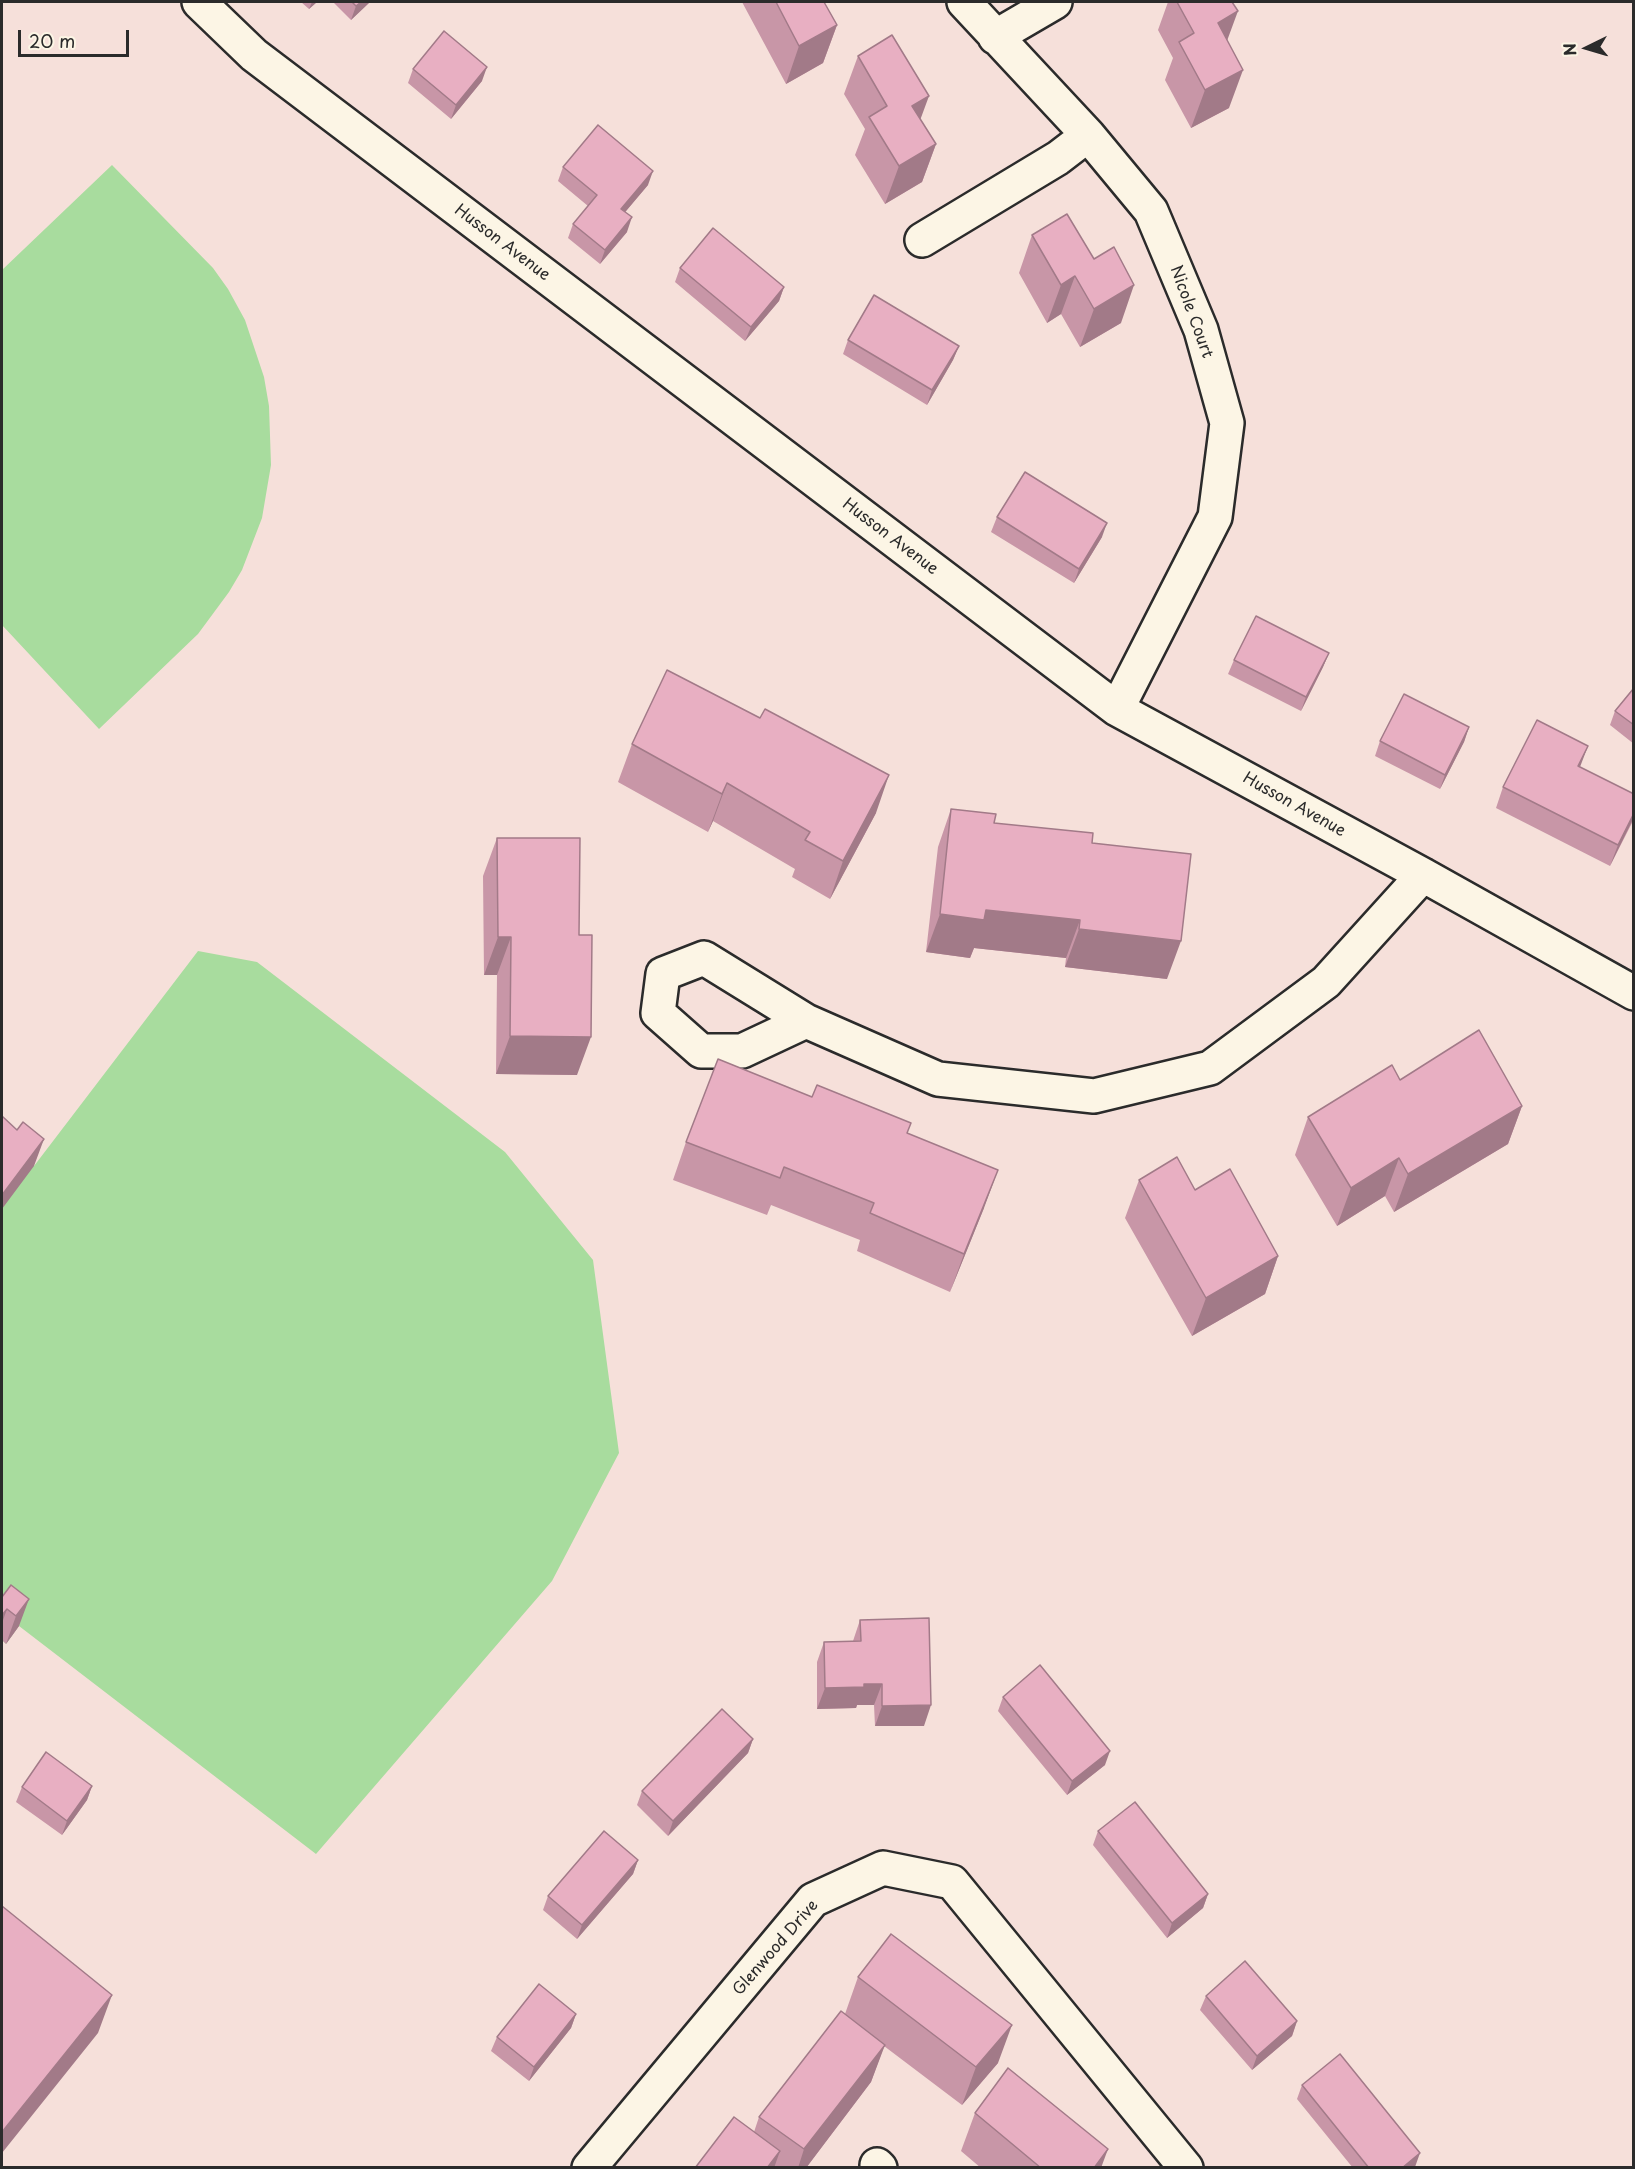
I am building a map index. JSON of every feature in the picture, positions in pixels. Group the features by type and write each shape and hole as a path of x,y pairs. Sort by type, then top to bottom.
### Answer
{"street":[{"name":"Husson Avenue","path":"200,2 254,55 1117,709 1423,875 1634,993"},
{"name":"Nicole Court","path":"964,2 1088,135 1151,212 1201,330 1227,423 1215,517 1117,709"},
{"path":"995,37 1055,2"},
{"path":"922,240 1058,158 1088,135"},
{"path":"806,1021 938,1079 1094,1096 1210,1068 1326,982 1423,875"},
{"name":"Glenwood Drive","path":"589,2168 813,1900 883,1868 952,1882 1183,2166"}],"green space":[{"path":"112,165 213,268 245,320 264,377 269,406 271,465 262,518 242,570 229,592 198,634 99,729 2,625 2,270"},
{"path":"198,951 257,962 505,1152 593,1260 619,1453 552,1581 316,1854 19,1626 6,1644 2,1640 2,1152 34,1166"}],"building":[{"path":"776,2 824,2 837,25 799,46"},
{"path":"1177,2 1232,2 1238,11 1218,23 1243,70 1205,90 1179,42 1194,33"},
{"path":"444,31 487,67 456,105 413,69"},
{"path":"892,35 929,96 912,106 936,144 899,166 869,117 887,106 858,56"},
{"path":"598,125 653,171 621,209 632,217 605,250 573,224 597,195 563,167"},
{"path":"1067,214 1094,259 1114,247 1134,285 1094,309 1075,276 1061,285 1032,235"},
{"path":"713,228 784,287 751,327 680,268"},
{"path":"874,295 959,346 932,390 848,340"},
{"path":"1025,472 1107,523 1079,569 997,517"},
{"path":"1256,616 1329,653 1306,697 1234,660"},
{"path":"667,670 760,718 765,709 889,775 843,861 805,840 810,832 727,783 722,794 632,744"},
{"path":"1634,688 1634,725 1615,711"},
{"path":"1404,694 1469,727 1445,775 1380,741"},
{"path":"1537,720 1588,746 1578,766 1634,794 1634,813 1618,845 1503,787"},
{"path":"951,809 996,814 994,823 1093,833 1092,843 1191,854 1181,941 1079,929 1080,920 986,910 984,920 940,914"},
{"path":"497,838 580,838 579,935 592,935 591,1037 510,1036 511,937 498,937"},
{"path":"1479,1030 1522,1106 1408,1174 1399,1158 1351,1188 1308,1117 1392,1065 1400,1080"},
{"path":"718,1059 812,1097 817,1085 911,1123 907,1133 998,1170 964,1254 870,1213 874,1203 784,1167 780,1178 686,1142"},
{"path":"2,1116 17,1130 23,1122 44,1139 2,1195"},
{"path":"1177,1157 1195,1190 1230,1169 1278,1256 1206,1298 1139,1180"},
{"path":"11,1585 29,1599 16,1616 7,1609 2,1615 2,1597"},
{"path":"929,1618 931,1705 882,1706 882,1684 825,1688 824,1642 861,1641 860,1620"},
{"path":"1040,1665 1110,1751 1072,1781 1003,1697"},
{"path":"722,1709 753,1739 673,1821 642,1791"},
{"path":"46,1752 92,1786 67,1821 22,1787"},
{"path":"1135,1802 1208,1894 1172,1923 1098,1831"},
{"path":"604,1831 638,1860 582,1925 548,1896"},
{"path":"2,1906 112,1995 2,2132"},
{"path":"891,1934 1012,2025 976,2067 858,1977"},
{"path":"1245,1961 1297,2021 1257,2056 1206,1996"},
{"path":"539,1984 576,2014 534,2067 497,2037"},
{"path":"841,2011 885,2045 804,2149 759,2117"},
{"path":"1340,2054 1420,2153 1402,2168 1369,2168 1302,2085"},
{"path":"1008,2068 1108,2149 1094,2168 1041,2168 975,2113"},
{"path":"734,2117 780,2151 767,2168 695,2168"}]}
